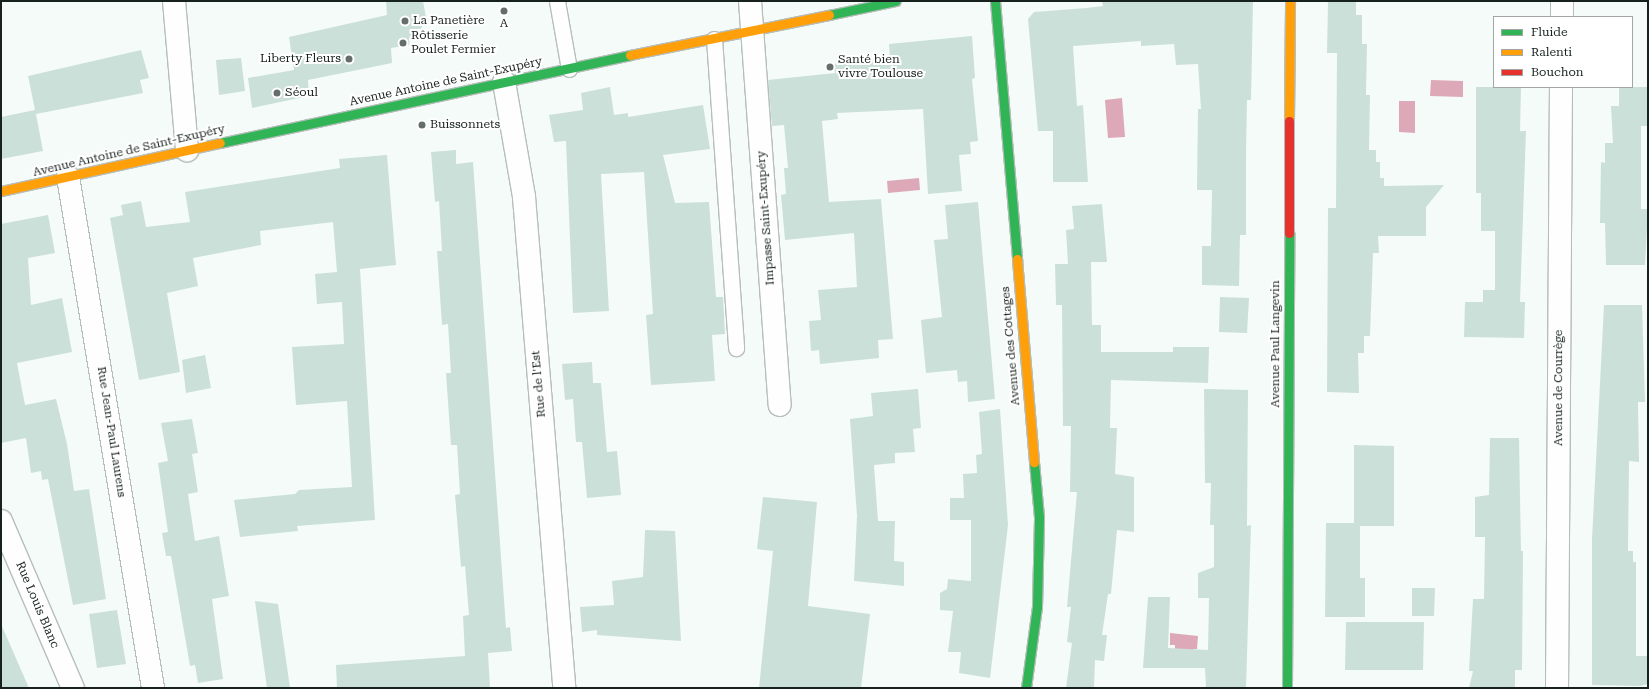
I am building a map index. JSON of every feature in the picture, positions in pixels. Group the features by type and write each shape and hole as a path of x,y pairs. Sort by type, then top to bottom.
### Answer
{"street":[{"path":"174,1 187,150"},
{"name":"Impasse Saint-Exupéry","path":"750,1 780,405"},
{"name":"Avenue Antoine de Saint-Exupéry","path":"1,191 504,82 896,1"},
{"name":"Avenue des Cottages","path":"995,1 1039,517 1036,607 1026,688"},
{"name":"Avenue Paul Langevin","path":"1287,688 1290,1"},
{"path":"1562,1 1562,16"},
{"name":"Rue de l'Est","path":"504,82 524,197 564,688"},
{"name":"Avenue de Courrège","path":"1556,688 1561,88"},
{"name":"Rue Jean-Paul Laurens","path":"68,177 153,688"},
{"name":"Rue Louis Blanc","path":"1,521 73,688"}],"lane":[{"path":"558,1 568,69"},
{"path":"714,39 736,348"}],"shaded area":[{"path":"1431,80 1463,81 1463,97 1430,96"},
{"path":"1122,98 1125,137 1108,138 1105,100"},
{"path":"1399,101 1415,101 1415,133 1399,132"},
{"path":"919,178 920,190 888,193 887,181"},
{"path":"1170,633 1198,636 1197,649 1193,649 1193,655 1175,655 1175,645 1170,645"}],"building":[{"path":"386,1 423,1 426,17 418,36 409,39 410,45 391,48 392,63 308,80 309,96 252,108 248,78 294,70 289,37 387,15"},
{"path":"1253,1 1251,100 1247,100 1246,235 1240,235 1239,286 1202,285 1202,246 1211,246 1212,190 1197,190 1198,109 1201,109 1198,64 1176,65 1174,44 1141,46 1141,41 1073,46 1077,106 1083,105 1088,182 1053,182 1053,131 1038,131 1028,19 1034,12 1103,6 1102,2"},
{"path":"1328,1 1356,1 1356,15 1362,15 1362,44 1367,44 1366,95 1370,95 1369,150 1376,150 1376,162 1380,162 1380,178 1384,178 1384,186 1444,185 1426,207 1426,236 1378,236 1379,253 1373,253 1370,336 1364,336 1364,353 1358,353 1359,393 1327,392 1328,208 1336,208 1337,53 1327,53"},
{"path":"972,36 975,78 972,79 978,141 970,142 971,154 959,155 962,191 928,194 923,109 837,113 838,119 822,121 829,202 881,199 893,339 878,340 879,358 820,364 819,350 811,351 809,321 821,320 818,290 857,287 854,233 785,240 781,195 786,194 784,168 788,168 784,125 772,126 768,80 835,73 834,64 890,59 889,44"},
{"path":"141,50 149,78 140,80 143,93 36,114 43,151 1,159 1,117 35,110 28,76"},
{"path":"241,58 245,91 219,95 216,60"},
{"path":"610,87 614,115 628,113 628,117 703,105 710,149 663,155 675,203 709,202 716,297 723,297 725,334 712,335 715,381 651,385 646,315 653,314 644,172 601,174 609,311 573,313 566,141 554,142 549,115 583,110 581,93"},
{"path":"1476,87 1521,88 1520,131 1526,131 1520,302 1525,302 1524,338 1464,337 1465,302 1483,302 1483,290 1495,290 1495,231 1481,231 1481,193 1476,193"},
{"path":"1648,87 1648,126 1641,126 1641,209 1648,209 1645,265 1606,265 1605,223 1600,223 1601,162 1605,163 1605,143 1613,143 1611,106 1619,106 1619,88"},
{"path":"456,150 456,164 473,162 506,628 510,627 512,651 488,653 490,688 337,688 336,665 465,656 463,616 469,615 465,566 461,567 455,495 460,494 457,445 451,445 446,373 451,373 448,324 442,325 437,251 442,251 439,201 435,202 431,152"},
{"path":"387,155 396,265 360,269 375,520 297,526 298,531 240,537 234,500 295,494 299,490 352,487 347,401 296,405 292,347 344,344 342,302 317,304 315,274 337,272 333,222 260,231 261,245 193,258 198,286 167,293 180,372 139,380 110,218 123,215 121,205 141,201 146,227 190,222 185,192 340,168 339,159"},
{"path":"978,202 995,399 968,402 967,381 958,382 957,370 926,373 921,320 942,317 934,240 948,239 945,205"},
{"path":"1102,204 1107,262 1091,262 1092,325 1101,325 1101,352 1173,352 1173,347 1209,347 1208,383 1111,380 1110,428 1117,428 1115,474 1134,477 1134,532 1117,530 1111,594 1108,594 1102,635 1107,635 1104,661 1095,660 1094,688 1066,688 1072,643 1067,642 1071,607 1067,607 1077,492 1070,492 1071,426 1063,426 1062,305 1056,305 1055,264 1068,264 1066,230 1074,229 1072,206"},
{"path":"48,215 55,253 28,258 31,305 62,298 72,352 17,363 25,405 56,399 67,444 74,491 89,489 106,599 73,605 48,479 42,480 41,471 31,473 26,438 1,443 1,224"},
{"path":"1220,297 1249,298 1247,333 1219,332"},
{"path":"1604,305 1642,305 1645,402 1638,402 1639,462 1629,461 1628,551 1633,551 1633,562 1636,562 1636,656 1648,656 1648,684 1640,686 1592,685 1592,539"},
{"path":"205,355 211,388 186,393 182,360"},
{"path":"592,362 593,383 601,383 607,452 617,451 621,495 587,498 582,442 576,442 573,399 565,400 562,364"},
{"path":"918,389 921,428 913,429 915,452 895,453 895,463 874,465 878,521 895,521 894,561 904,562 904,586 854,581 857,516 850,419 873,416 871,393"},
{"path":"1204,389 1248,390 1247,526 1251,525 1246,688 1206,688 1205,668 1143,668 1148,597 1170,597 1168,648 1208,650 1209,598 1198,598 1198,573 1214,567 1214,525 1210,525 1211,483 1205,483"},
{"path":"1000,409 1008,525 990,678 959,673 961,652 948,652 953,611 940,610 940,593 947,589 948,579 971,581 971,520 950,520 950,498 964,498 963,474 977,473 976,455 982,454 979,412"},
{"path":"192,419 198,453 192,454 198,492 188,494 195,541 219,536 229,596 212,599 223,679 198,683 195,665 190,666 171,556 166,556 162,533 168,532 158,463 168,461 161,423"},
{"path":"1490,438 1519,438 1521,551 1523,551 1522,670 1515,670 1515,688 1469,688 1473,671 1469,671 1473,599 1484,599 1485,537 1475,537 1475,497 1489,495"},
{"path":"1354,445 1394,446 1394,526 1360,526 1360,578 1365,578 1365,617 1325,617 1326,523 1354,523"},
{"path":"763,497 817,502 808,606 870,614 861,688 759,688 773,551 757,549"},
{"path":"645,530 675,531 681,641 597,635 597,630 582,632 580,607 614,605 612,581 643,577"},
{"path":"1412,588 1435,588 1434,616 1412,616"},
{"path":"255,601 278,604 290,688 267,688"},
{"path":"117,610 126,664 97,668 89,614"},
{"path":"1346,622 1424,622 1423,670 1345,670"},
{"path":"1,624 29,688 1,688"}],"traffic: fast":[{"path":"829,15 896,1"},
{"path":"995,1 1017,259"},
{"path":"220,143 630,55"},
{"path":"1287,688 1289,233"},
{"path":"1026,688 1037,607 1039,517 1034,462"}],"traffic: slow":[{"path":"1289,121 1290,1"},
{"path":"630,55 829,15"},
{"path":"1,191 220,143"},
{"path":"1017,259 1034,462"}],"traffic: jam":[{"path":"1289,121 1289,233"}],"place":[{"name":"A","path":"504,11"},
{"name":"La Panetière","path":"405,21"},
{"name":"Rôtisserie Poulet Fermier","path":"403,43"},
{"name":"Liberty Fleurs","path":"349,59"},
{"name":"Santé bien vivre Toulouse","path":"830,67"},
{"name":"Séoul","path":"277,93"},
{"name":"Buissonnets","path":"422,125"}]}
